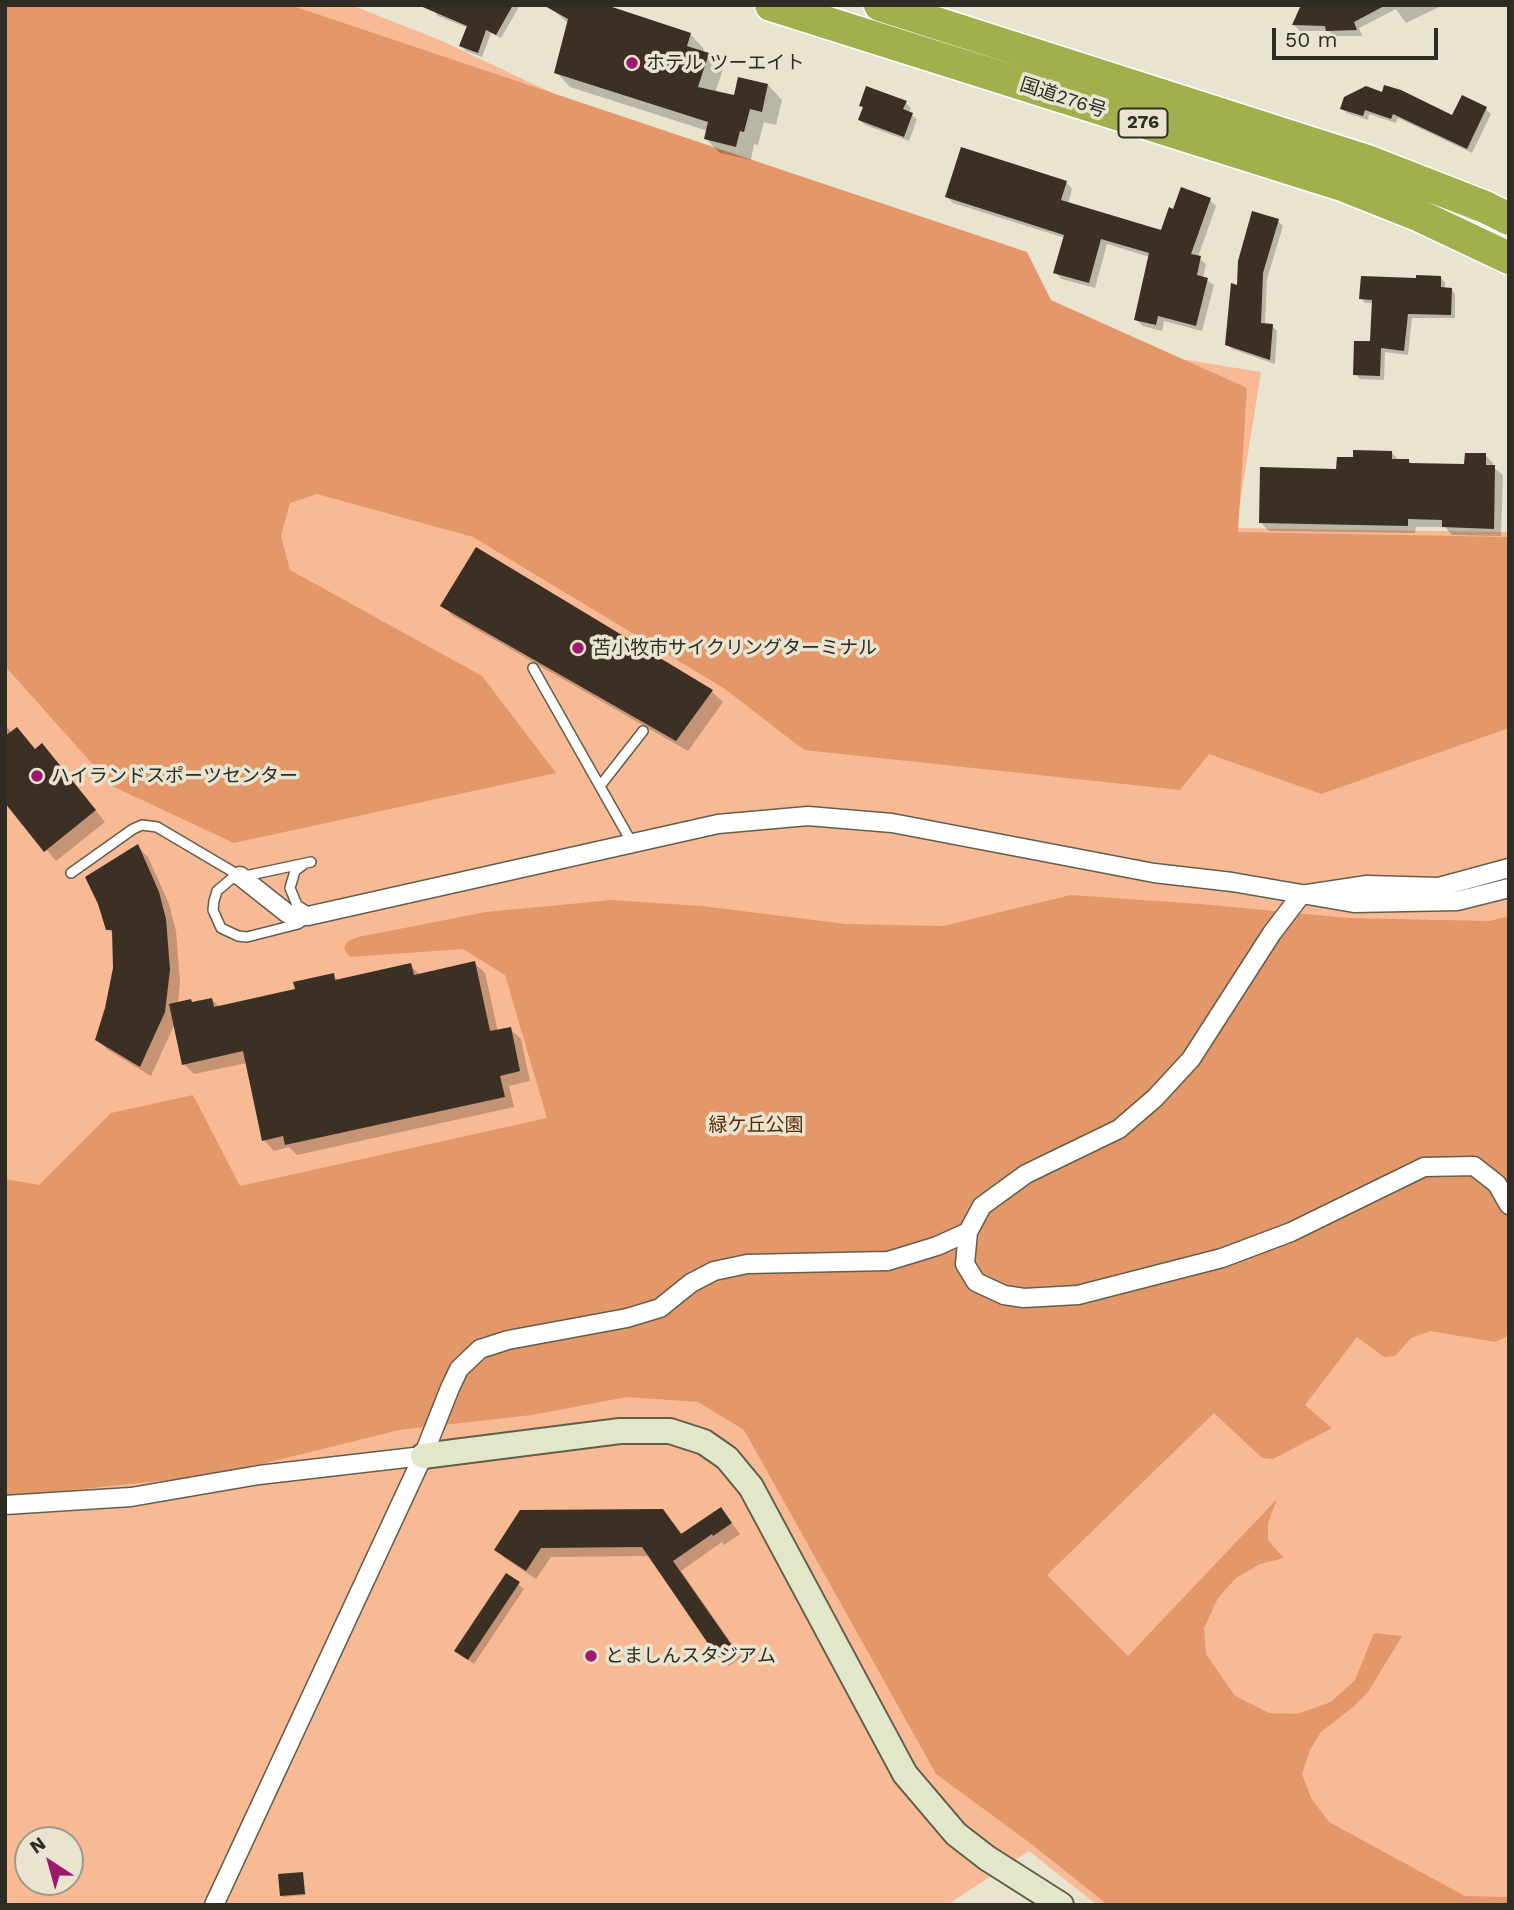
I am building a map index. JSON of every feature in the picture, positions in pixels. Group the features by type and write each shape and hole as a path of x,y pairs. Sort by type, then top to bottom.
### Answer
{"highway":[{"name":"国道276号","path":"771,5 1342,186 1420,216 1509,258"},
{"name":"国道276号","path":"880,5 1354,157 1485,207 1509,219"}],"street":[{"path":"240,876 288,914 315,915 718,824 820,817 892,823 1154,873 1232,882 1354,903 1457,901 1509,888"},
{"path":"1509,868 1439,887 1367,885 1301,895 1272,933 1191,1059 1155,1098 1119,1129 1026,1174 982,1206 968,1232 965,1264 976,1282 1004,1295 1024,1298 1078,1295 1222,1258 1291,1232 1424,1167 1474,1166 1497,1184 1509,1205"},
{"path":"214,1905 423,1456 459,1369 480,1349 509,1340 627,1318 660,1308 691,1283 714,1271 747,1264 888,1261 937,1246 968,1232"},
{"path":"5,1505 131,1497 259,1475 620,1431 670,1431 704,1442 727,1458 751,1487 905,1774 956,1834 987,1858 1061,1905"}],"lane":[{"path":"533,668 632,843"},
{"path":"600,786 643,732"},
{"path":"71,873 142,825 157,827 240,876"},
{"path":"311,862 295,871 291,879 292,897 304,911 315,915 298,924 247,937 229,933 216,919 214,901 223,884 240,876 311,862"}],"green space":[{"name":"緑ケ丘公園","path":"5,5 351,5 440,40 1082,343 1261,372 1236,528 1509,532 1509,1905 1097,1905 1029,1851 947,1905 5,1905"},
{"path":"5,5 290,5 1027,252 1051,300 1247,388 1238,532 1509,537 1509,728 1321,794 1209,754 1180,790 804,750 725,689 473,537 317,494 290,503 281,536 290,570 482,676 556,773 234,843 112,786 5,666"},
{"path":"1071,895 1349,918 1490,921 1509,916 1509,1323 1506,1337 1495,1342 1430,1331 1411,1338 1395,1356 1384,1357 1357,1337 1305,1405 1332,1428 1273,1459 1262,1458 1214,1413 1047,1575 1128,1656 1277,1499 1268,1523 1268,1540 1284,1558 1260,1564 1236,1578 1218,1598 1204,1628 1206,1654 1235,1696 1269,1713 1297,1714 1331,1702 1355,1680 1374,1633 1402,1636 1368,1692 1321,1732 1310,1750 1302,1774 1311,1798 1329,1822 1465,1896 1509,1897 1509,1905 1108,1905 936,1774 744,1430 698,1402 627,1397 532,1415 399,1430 217,1475 5,1497 5,1179 39,1185 111,1113 193,1095 240,1186 547,1118 505,975 463,949 350,957 344,949 347,942 358,937 486,912 612,900 702,906 846,924 943,926"}],"building":[{"path":"418,5 513,5 496,35 486,30 478,53 459,46 467,26"},
{"name":"ホテル ツーエイト","path":"543,5 606,5 691,33 687,46 709,53 698,87 734,95 738,77 768,84 762,112 750,109 744,132 740,131 736,147 704,139 708,122 554,73 568,19"},
{"path":"1301,5 1386,5 1354,22 1357,30 1326,31 1325,26 1292,25"},
{"path":"1384,85 1401,90 1452,115 1462,95 1487,107 1467,149 1393,114 1391,119 1365,110 1363,116 1340,109 1344,97 1366,86 1382,92"},
{"path":"866,86 907,101 903,109 913,113 904,137 858,120 863,107 859,106"},
{"path":"961,147 1067,181 1061,200 1161,230 1169,207 1173,209 1181,187 1211,198 1191,254 1201,256 1197,275 1208,278 1196,326 1158,316 1156,325 1134,320 1149,253 1101,239 1089,283 1053,273 1064,235 945,197"},
{"path":"1252,211 1279,219 1263,273 1261,323 1273,324 1270,360 1225,345 1231,283 1237,285 1238,261"},
{"path":"1416,275 1441,276 1441,287 1452,288 1451,315 1408,314 1404,351 1381,348 1380,376 1353,375 1354,341 1370,341 1372,300 1359,299 1361,276 1416,278"},
{"path":"1353,450 1392,451 1392,459 1409,459 1409,463 1464,464 1465,453 1486,453 1486,465 1495,465 1494,529 1442,527 1442,520 1408,519 1408,526 1259,523 1260,467 1336,469 1337,457 1353,457"},
{"name":"苫小牧市サイクリングターミナル","path":"476,547 713,690 676,741 440,606"},
{"name":"ハイランドスポーツセンター","path":"17,727 35,749 42,743 96,810 44,852 5,803 5,736"},
{"path":"138,844 159,892 166,919 170,970 165,1012 140,1067 95,1040 113,968 112,930 106,930 98,904 85,877"},
{"path":"475,961 490,1031 511,1027 520,1071 500,1076 505,1097 285,1145 283,1136 262,1141 243,1051 182,1065 169,1004 212,998 214,1007 295,989 293,982 334,973 335,980 411,963 414,975"},
{"path":"721,1507 732,1523 673,1561 733,1647 718,1658 642,1547 541,1548 526,1571 494,1550 520,1510 663,1509 681,1534"},
{"path":"506,1573 520,1582 468,1660 454,1651"},
{"path":"303,1872 305,1894 280,1896 278,1874"}],"place":[{"name":"ホテル ツーエイト","path":"632,63"},
{"name":"苫小牧市サイクリングターミナル","path":"578,648"},
{"name":"ハイランドスポーツセンター","path":"37,776"},
{"name":"とましんスタジアム","path":"591,1656"}]}
